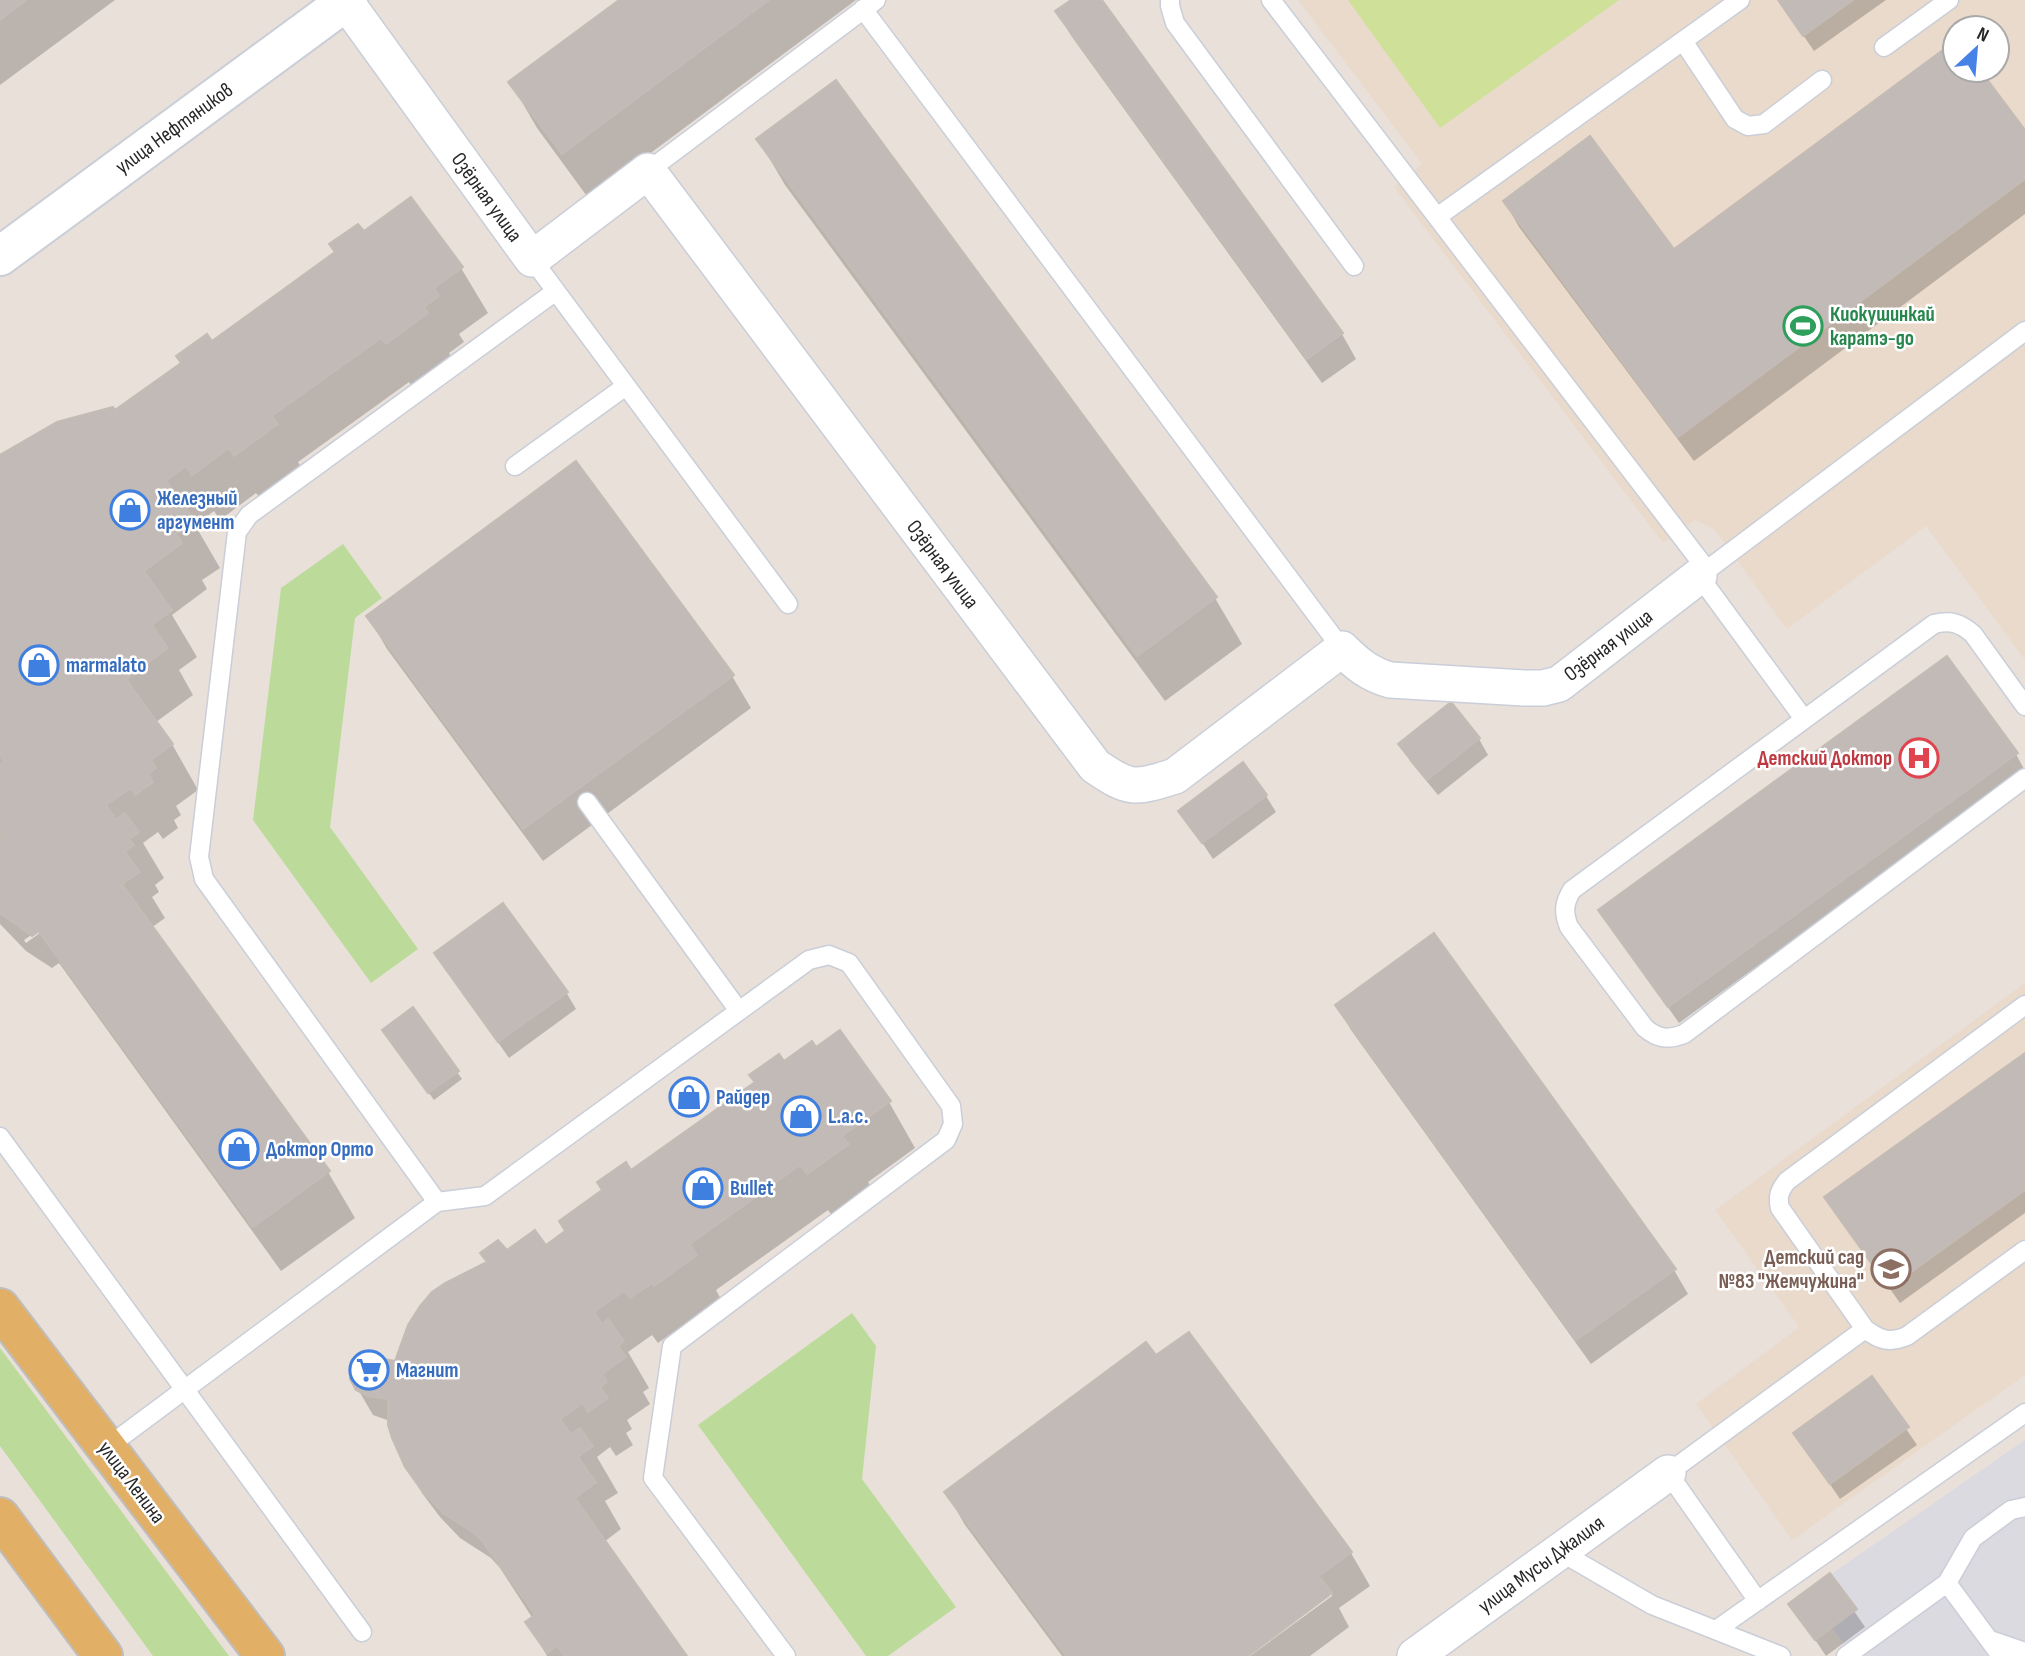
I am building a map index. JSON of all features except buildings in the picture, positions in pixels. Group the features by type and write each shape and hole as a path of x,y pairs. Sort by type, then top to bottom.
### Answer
{"main road":[{"name":"улица Нефтяников","path":"0,256 330,7"},
{"name":"улица Ленина","path":"0,1308 265,1656"},
{"path":"0,1517 103,1656"}],"street":[{"name":"Озёрная улица","path":"330,7 532,259 648,171 1095,766 1121,784 1145,786 1175,776 1342,649 1361,668 1390,680 1543,688 1559,684 1703,573"},
{"name":"улица Мусы Джалиля","path":"1415,1656 1668,1473"}],"lane":[{"path":"1170,0 1175,23 1354,266"},
{"path":"1271,0 1703,573 1804,719"},
{"path":"1437,217 1740,0"},
{"path":"1884,47 1950,0"},
{"path":"648,171 870,5 1342,649"},
{"path":"1682,41 1735,119 1748,126 1764,124 1822,80"},
{"path":"532,259 788,604"},
{"path":"437,1202 204,878 199,857 237,532 249,515 556,291"},
{"path":"1703,573 2025,331"},
{"path":"515,466 626,386"},
{"path":"2025,706 1973,634 1963,626 1949,621 1934,624 1572,890 1565,902 1565,917 1569,927 1645,1028 1655,1037 1670,1039 1684,1034 2025,778"},
{"path":"587,802 738,1011"},
{"path":"106,1448 437,1202 485,1196 808,960 829,956 849,963 951,1106 953,1124 946,1140 672,1346 653,1478 786,1656"},
{"path":"2025,1005 1787,1181 1777,1199 1780,1208 1865,1329 1878,1339 1892,1342 1907,1336 2025,1250"},
{"path":"0,1137 362,1632"},
{"path":"1758,1601 1668,1473 1865,1329"},
{"path":"1716,1630 2025,1413"},
{"path":"1846,1656 1947,1583 1973,1538 2011,1510 2025,1507"},
{"path":"1559,1552 1652,1605 1781,1656"},
{"path":"1947,1583 2001,1656"},
{"path":"1990,1640 2025,1652"}],"shaded area":[{"path":"1298,0 2025,0 2025,660 1926,526 1787,629 1715,530 1695,520 1663,543 1394,187 1422,164"},
{"name":"Детский сад №83 \"Жемчужина\"","path":"2025,983 2025,1375 1792,1540 1696,1404 1799,1327 1715,1210"},
{"path":"2025,1440 2025,1656 1854,1656 1832,1628 1815,1640 1788,1604"}],"green space":[{"path":"1348,0 1619,0 1440,128"},
{"path":"343,544 382,598 355,618 330,827 418,949 371,983 253,820 281,588"},
{"path":"852,1313 876,1346 862,1479 956,1607 888,1656 866,1656 698,1425"},
{"path":"0,1348 229,1656 153,1656 0,1446"}],"place":[{"name":"Киокушинкай каратэ-до","path":"1803,326"},
{"name":"Железный аргумент","path":"130,510"},
{"name":"marmalato","path":"39,665"},
{"name":"Детский Доктор","path":"1919,758"},
{"name":"Райдер","path":"689,1097"},
{"name":"L.a.c.","path":"801,1116"},
{"name":"Доктор Орто","path":"239,1149"},
{"name":"Bullet","path":"703,1188"},
{"name":"Детский сад №83 \"Жемчужина\"","path":"1891,1269"},
{"name":"Магнит","path":"369,1370"}]}
